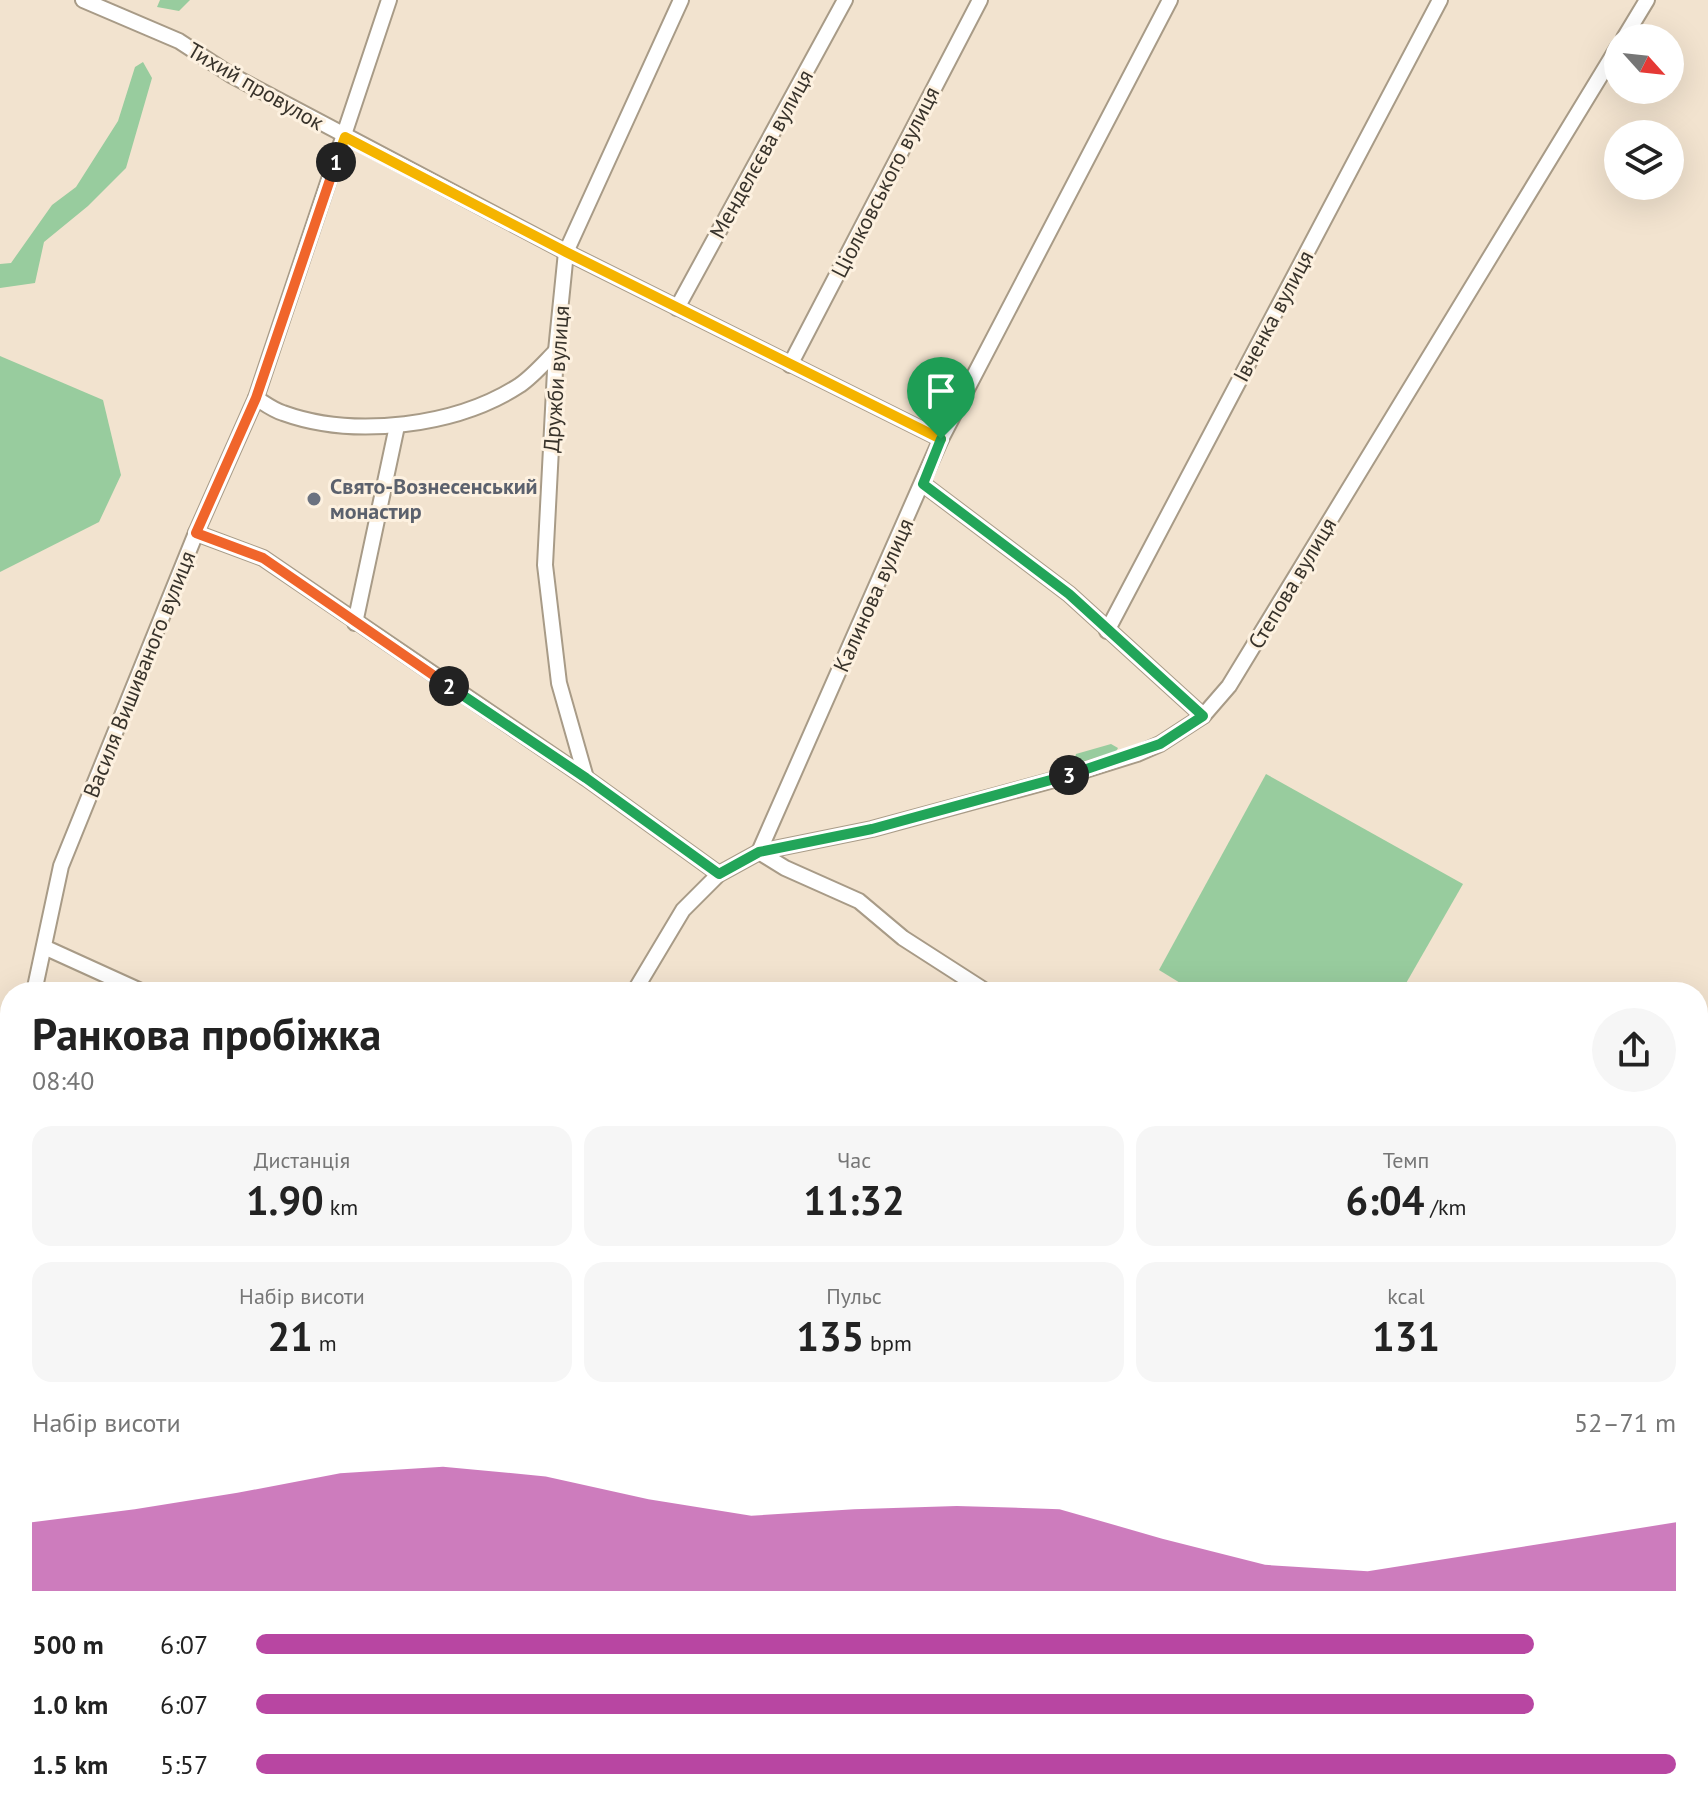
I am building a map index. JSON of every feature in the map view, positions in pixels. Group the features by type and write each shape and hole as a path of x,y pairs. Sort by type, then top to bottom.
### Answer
{"street":[{"name":"Тихий провулок","path":"83,0 179,41 231,75 345,137 566,252 941,439"},
{"name":"Василя Вишиваного вулиця","path":"36,982 61,866 196,533 256,398 389,0"},
{"name":"Дружби вулиця","path":"586,778 559,683 545,565 556,351 566,252 681,0"},
{"name":"Менделєєва вулиця","path":"677,308 845,0"},
{"name":"Ціолковського вулиця","path":"790,365 980,0"},
{"name":"Калинова вулиця","path":"759,852 941,439 1170,0"},
{"name":"Івченка вулиця","path":"1107,631 1440,0"},
{"path":"1632,24 1647,0"},
{"name":"Степова вулиця","path":"759,852 872,829 1084,771 1160,744 1203,716 1229,686 1604,70"},
{"path":"256,398 281,413 326,424 397,426 479,407 522,384 556,351"},
{"path":"355,623 397,426"},
{"path":"923,484 1069,594 1203,716"},
{"path":"196,533 263,558 586,778 719,874"},
{"path":"640,982 683,910 719,874 759,852 785,868 859,901 903,938 971,982"},
{"path":"44,947 121,982"}],"green space":[{"path":"160,0 190,0 179,11 157,7"},
{"path":"143,62 152,78 126,168 88,206 44,242 35,283 0,288 0,264 11,263 52,205 76,187 118,121 135,67"},
{"path":"0,356 103,400 121,475 99,522 0,572"},
{"path":"1111,744 1118,748 1114,755 1079,765 1074,761 1076,754"},
{"path":"1266,774 1463,884 1407,982 1179,982 1159,970"}],"place":[{"name":"Cвято-Вознесенський монастир","path":"314,499"}],"route":[{"path":"345,137 566,252 941,439 923,484 1069,594 1203,716 1160,744 1137,754 872,829 759,852 719,874 586,778 263,558 196,533 256,398 345,137"}]}
